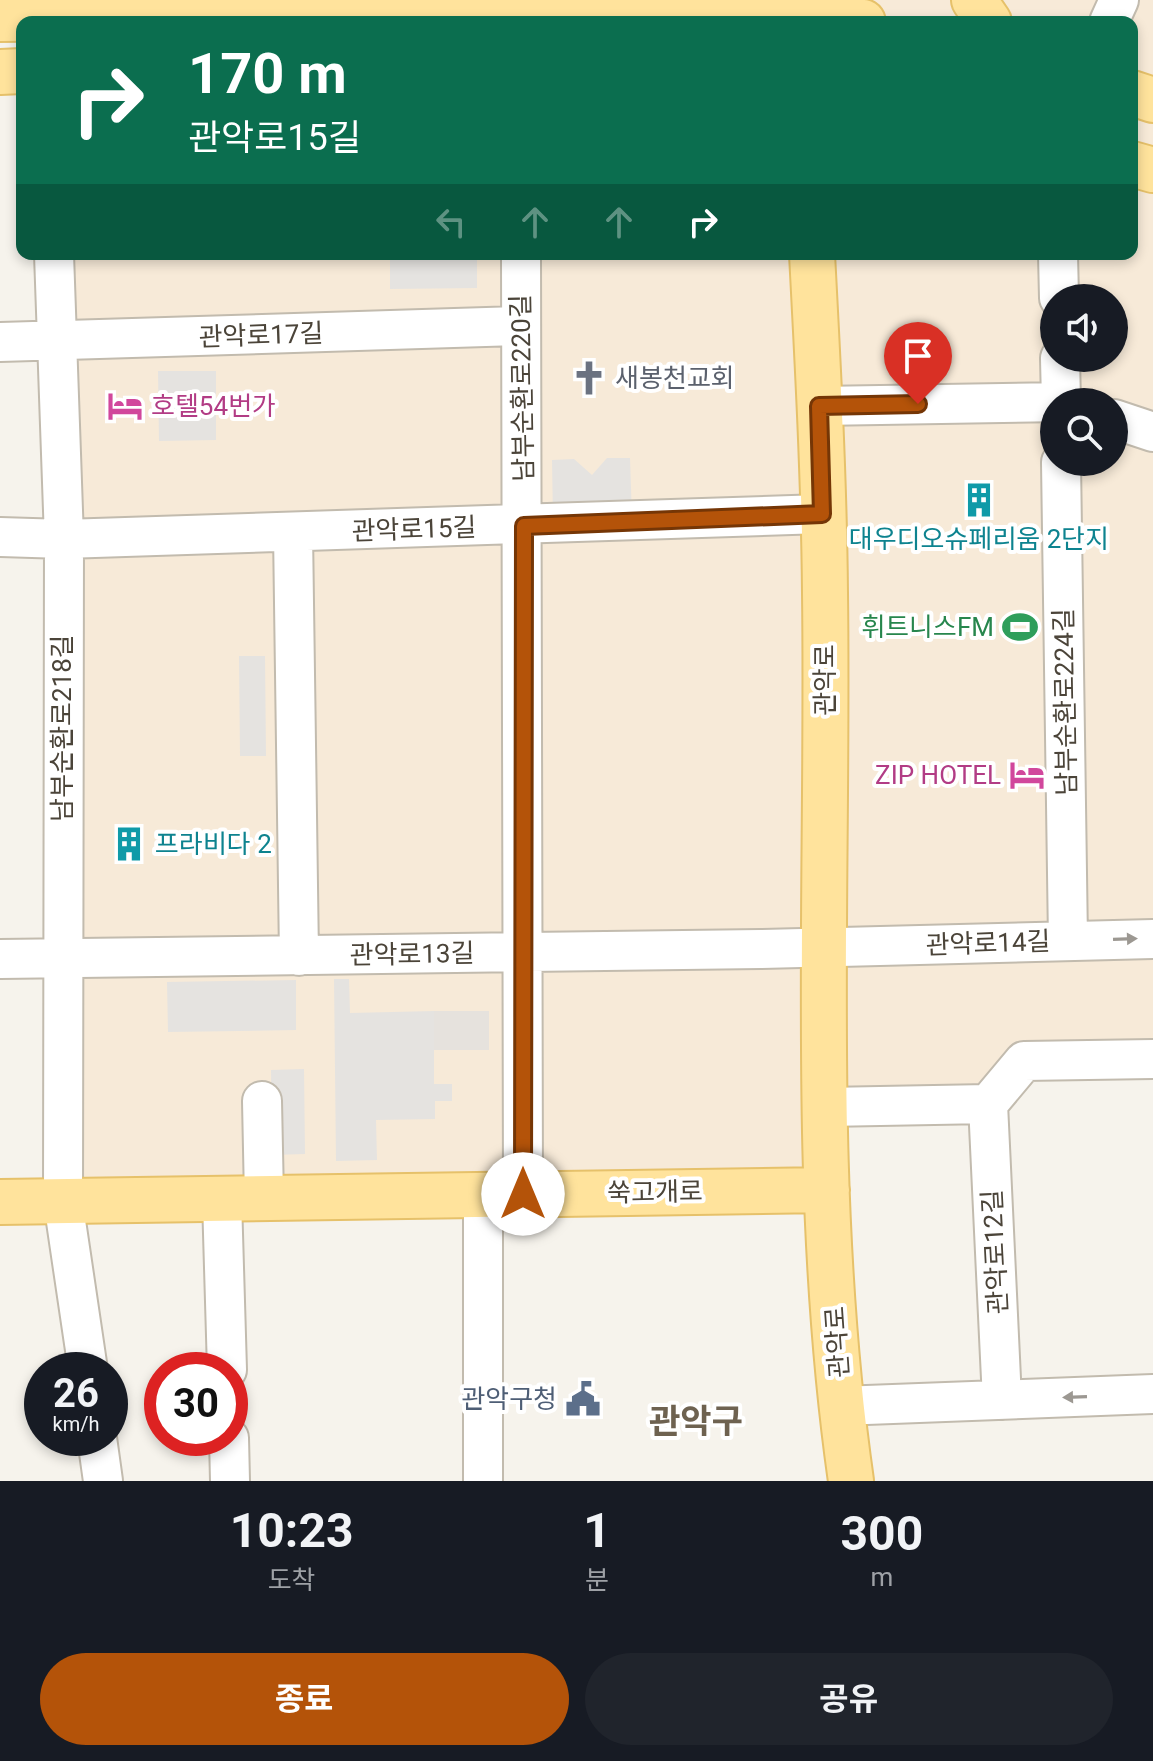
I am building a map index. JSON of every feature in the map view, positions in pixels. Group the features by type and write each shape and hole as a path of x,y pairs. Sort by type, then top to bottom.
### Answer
{"main road":[{"path":"0,19 50,9 674,3 846,15"},
{"name":"관악로","path":"812,260 825,593 823,948 827,1190 840,1406 851,1481"},
{"name":"쑥고개로","path":"0,1202 827,1190"}],"street":[{"name":"남부순환로218길","path":"54,260 54,341 64,539 63,1201 85,1352"},
{"name":"남부순환로220길","path":"503,1195 522,951 524,526 521,260"},
{"path":"1058,260 1059,284"},
{"name":"관악로17길","path":"0,342 521,326"},
{"path":"819,406 1040,402"},
{"path":"1128,424 1153,432"},
{"name":"남부순환로224길","path":"1061,476 1068,941"},
{"name":"관악로15길","path":"0,537 64,539 822,514"},
{"path":"293,532 299,956"},
{"name":"관악로14길","path":"823,948 1153,939"},
{"name":"관악로13길","path":"0,959 823,948"},
{"path":"826,1107 988,1104 1024,1061 1153,1059"},
{"path":"229,1352 243,1198 262,1101"},
{"name":"관악로12길","path":"988,1104 1002,1400"},
{"path":"483,1481 503,1195"},
{"path":"840,1406 1153,1394"},
{"path":"100,1456 103,1481"},
{"path":"229,1456 230,1481"}],"shaded area":[{"path":"50,0 1153,0 1153,1059 1024,1061 988,1104 827,1107 827,1190 63,1201 54,260 1138,260 1138,16 51,16"},
{"path":"390,260 477,260 477,288 390,289"},
{"path":"158,371 216,371 216,440 159,441"},
{"path":"607,458 630,458 632,518 553,519 552,460 574,459 592,475"},
{"path":"239,656 265,656 266,756 240,756"},
{"path":"334,979 349,979 350,1013 434,1011 434,1084 452,1084 452,1101 435,1101 435,1119 376,1120 377,1160 336,1161"},
{"path":"296,980 296,1030 168,1032 167,982"},
{"path":"434,1011 489,1011 489,1050 434,1050"},
{"path":"304,1069 305,1154 272,1155 271,1070"}],"place":[{"name":"새봉천교회","path":"589,378"},
{"name":"호텔54번가","path":"125,406"},
{"name":"대우디오슈페리움 2단지","path":"979,500"},
{"name":"휘트니스FM","path":"1020,627"},
{"name":"ZIP HOTEL","path":"1027,775"},
{"name":"프라비다 2","path":"129,844"},
{"name":"관악구청","path":"583,1399"}],"district":[{"name":"관악구","path":"696,1421"}],"route":[{"path":"523,1194 524,526 822,514 819,406 918,404"}]}
